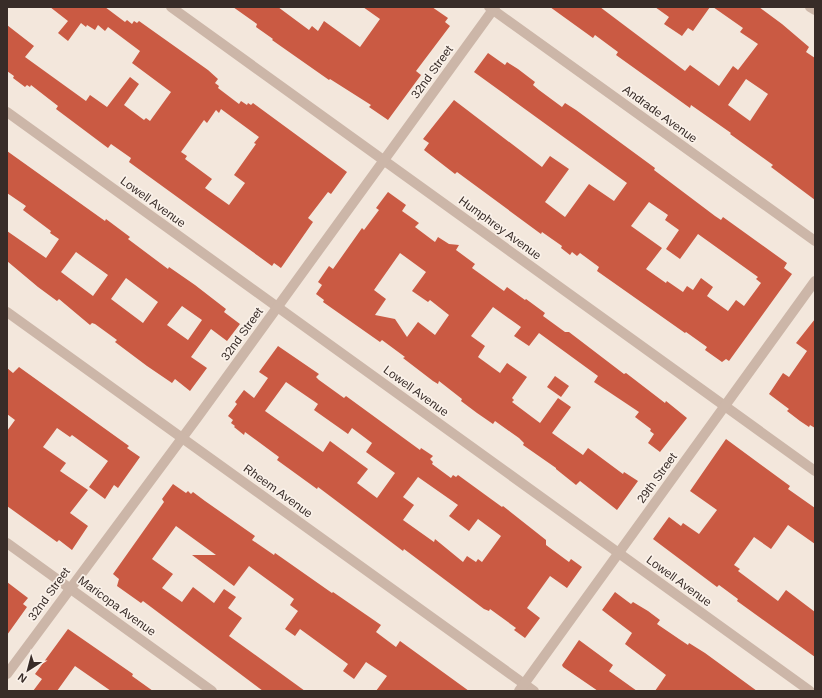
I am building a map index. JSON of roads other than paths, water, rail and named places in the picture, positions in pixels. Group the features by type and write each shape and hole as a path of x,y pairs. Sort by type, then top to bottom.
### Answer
{"street":[{"name":"Humphrey Avenue","path":"171,7 815,471"},
{"path":"810,7 815,10"},
{"name":"32nd Street","path":"7,674 277,308 493,8"},
{"name":"Andrade Avenue","path":"493,8 815,241"},
{"name":"Lowell Avenue","path":"7,112 810,691"},
{"name":"29th Street","path":"522,688 815,281"},
{"name":"Rheem Avenue","path":"7,312 182,438 522,688 534,691"},
{"name":"Maricopa Avenue","path":"7,543 212,691"}]}
